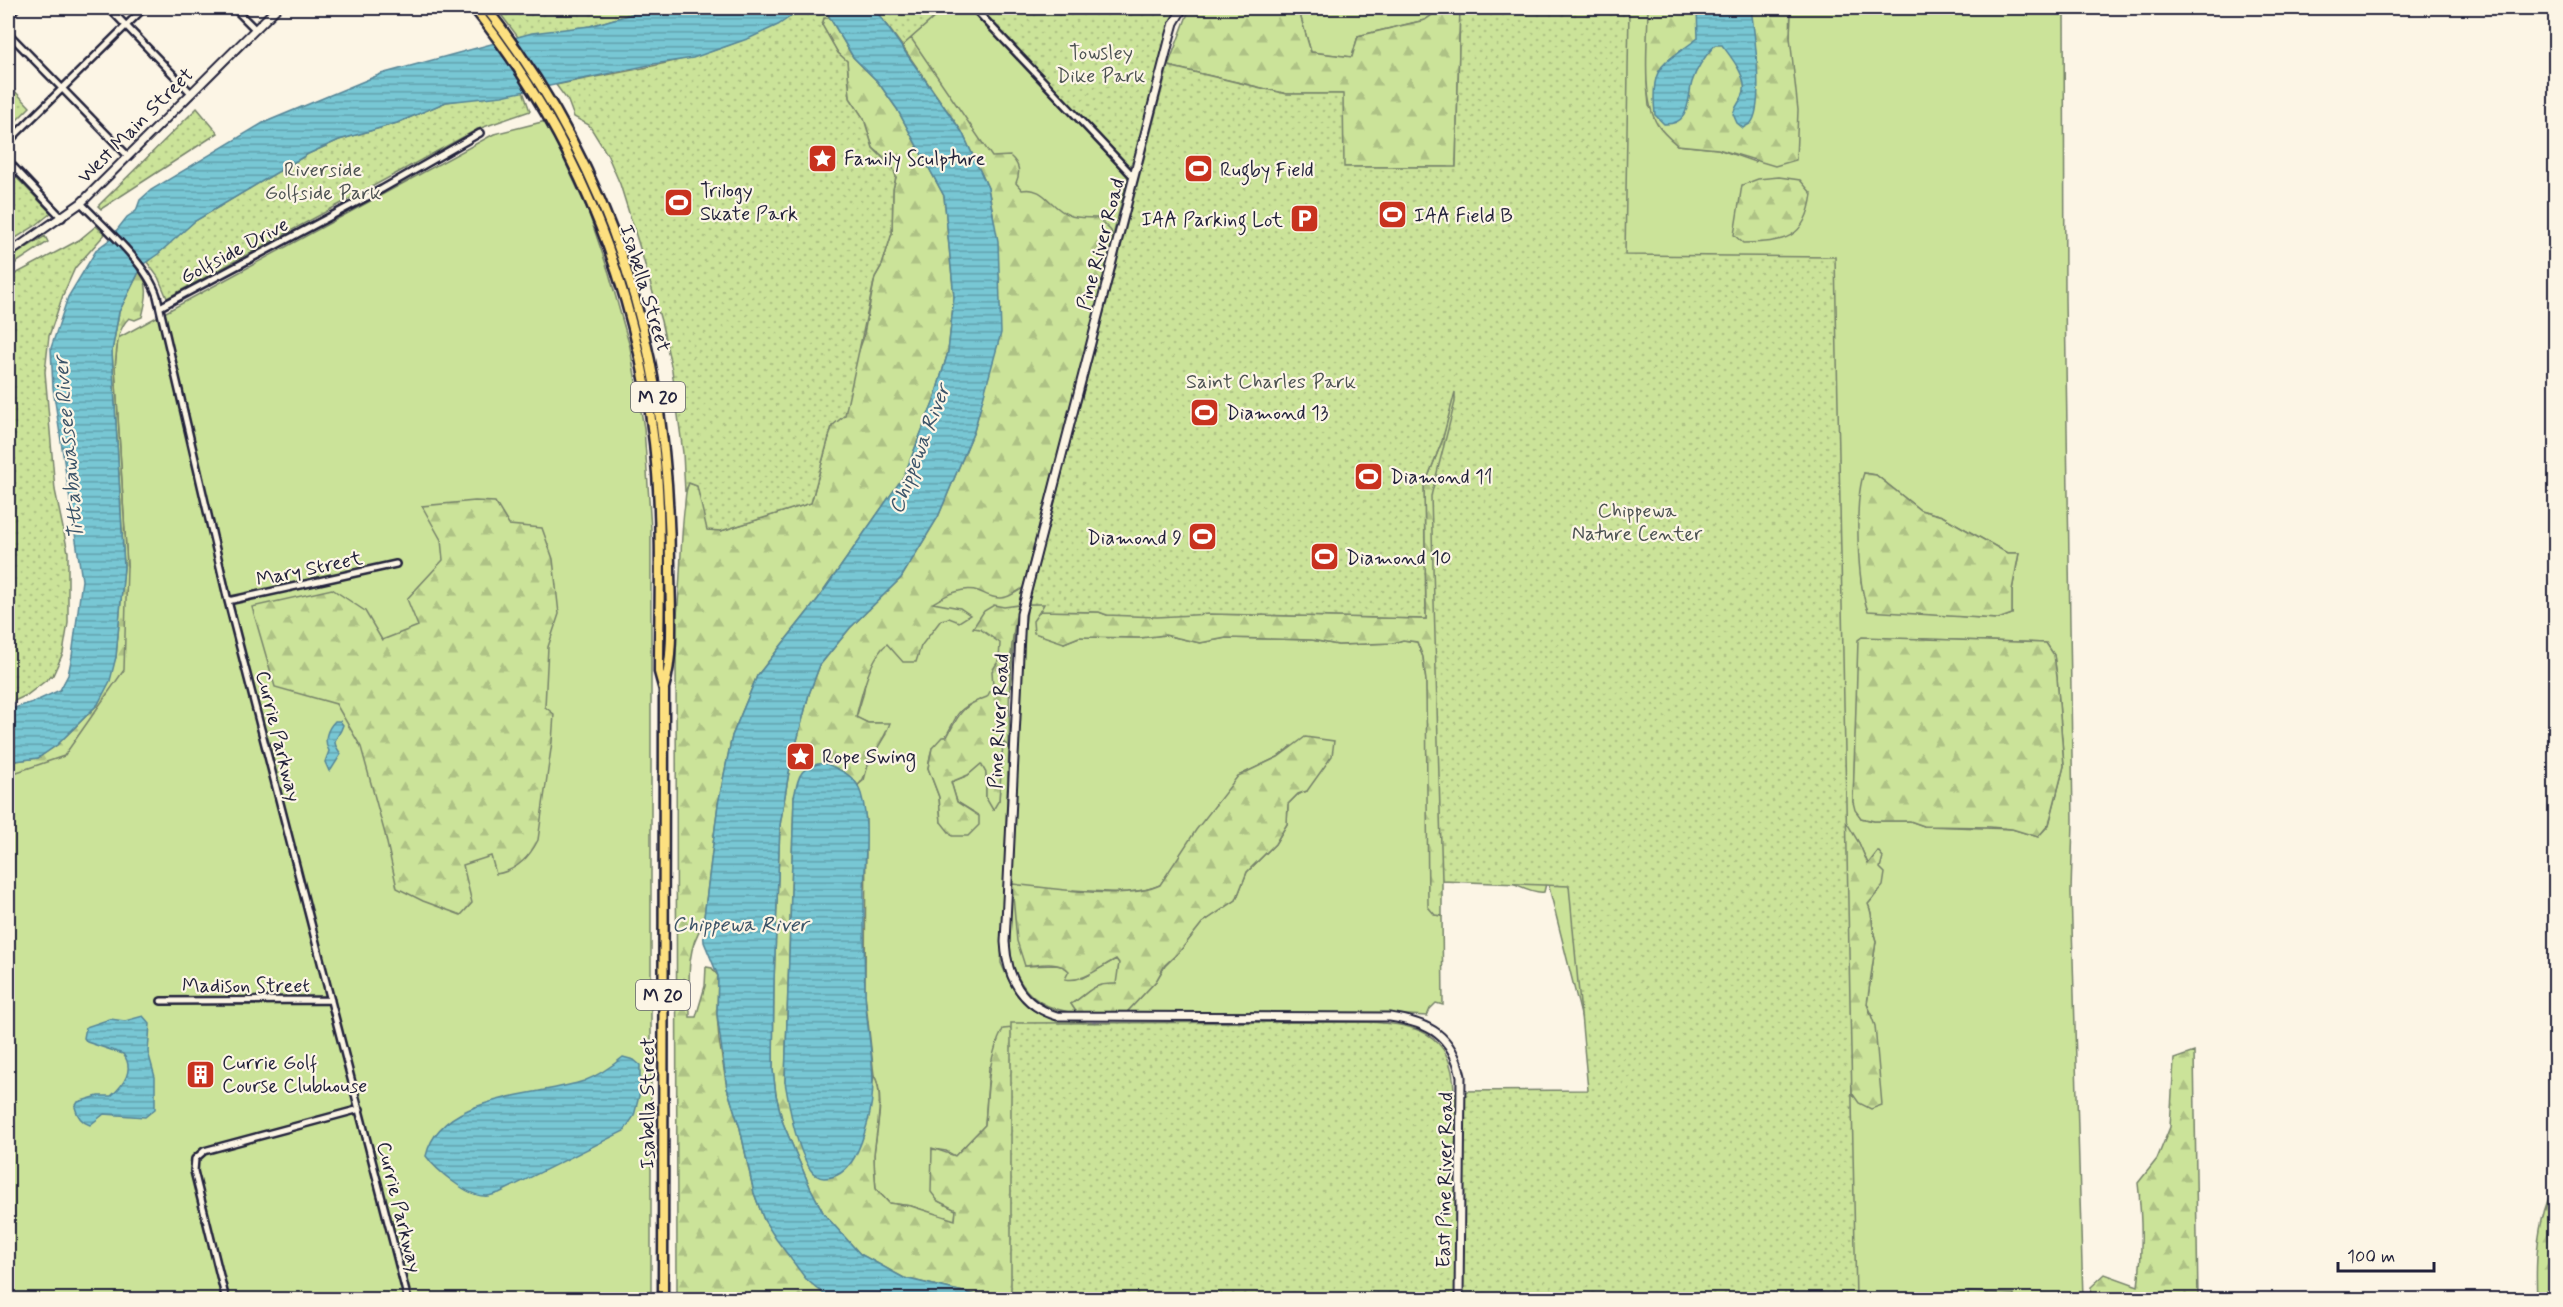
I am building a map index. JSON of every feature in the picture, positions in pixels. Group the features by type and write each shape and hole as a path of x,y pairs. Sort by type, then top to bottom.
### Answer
{"highway":[{"name":"M 20","path":"474,8 557,121"},
{"name":"M 20","path":"486,8 531,70 557,121"},
{"name":"Isabella Street","path":"557,121 605,236 625,297 644,376 657,475 659,672 664,690 663,1299"}],"street":[{"path":"8,16 16,8"},
{"path":"109,8 191,93"},
{"path":"8,142 144,8"},
{"path":"234,8 255,29"},
{"name":"West Main Street","path":"8,254 81,203 277,8"},
{"path":"974,8 1134,177"},
{"name":"Pine River Road","path":"1183,8 1172,30 1021,614 1005,942 1010,975 1017,988 1033,1005 1057,1016 1390,1017 1417,1022 1432,1029 1452,1048 1457,1060"},
{"path":"8,33 128,156"},
{"name":"Golfside Drive","path":"160,307 382,189 480,133"},
{"path":"8,161 62,218"},
{"name":"Currie Parkway","path":"81,203 150,278 160,307 228,601 408,1299"},
{"name":"Mary Street","path":"228,601 396,564"},
{"name":"Madison Street","path":"161,1001 331,1000"},
{"name":"East Pine River Road","path":"1457,1060 1462,1092 1459,1299"},
{"path":"226,1299 194,1171 195,1159 204,1151 360,1109"}],"green space":[{"path":"496,8 652,8 590,26 518,37"},
{"path":"803,8 824,8 830,18 824,18 822,25 838,53 847,61 850,98 864,119 873,148 893,168 896,177 893,189 892,233 882,265 875,277 845,415 832,426 811,503 721,531 707,530 697,486 689,483 685,492 683,453 672,370 661,321 620,184 607,154 589,125 574,117 568,101 556,85 653,66 714,50 774,25"},
{"path":"874,8 945,8 902,46"},
{"path":"945,8 972,8 1128,177 1015,618 1010,696 979,701 959,713 946,735 932,748 928,768 939,797 941,822 972,811 957,802 951,782 968,775 981,763 986,773 986,798 999,800 1003,742 1009,746 1001,963 1015,992 1031,1009 1052,1017 1084,1022 989,1067 985,1125 955,1156 946,1151 932,1149 938,1201 956,1210 955,1221 911,1206 889,1203 876,1189 874,1155 880,1103 878,1083 874,1075 865,994 866,819 858,785 864,780 869,761 886,734 881,723 868,723 856,718 863,695 962,132 902,46"},
{"name":"Towsley Dike Park","path":"972,8 1176,8 1133,161 1126,172"},
{"path":"1193,8 1298,8 1311,52 1352,57 1358,36 1425,20 1442,8 1460,8 1456,167 1859,843 1868,864 1878,851 1883,857 1880,868 1885,873 1883,886 1868,904 1876,941 1867,1004 1875,1026 1882,1105 1871,1109 1859,1103 1852,1093 1836,884 1442,881 1442,916 1435,915 1428,907 1426,681 1423,657 1417,642 1403,640 1393,643 1338,645 1312,640 1226,638 1200,643 1165,635 1140,638 1079,637 1064,643 1034,633 1033,621 1040,611 1099,612 1107,615 1210,614 1426,619 1424,487 1442,441 1455,388 1448,167 1343,167 1342,94 1287,94 1168,66 1188,13"},
{"path":"1298,8 1442,8 1425,20 1358,36 1352,57 1311,52"},
{"path":"1460,8 1648,8 1649,106 1677,145 1718,149 1755,162 1790,37 1791,8 2064,8 2065,298 2073,821 2071,892 2083,1299 1573,1299 1602,1099 1547,879 1544,892 1537,892 1461,857 1833,936 1867,1004 1876,941 1868,904 1878,887 1878,852 1868,864 1859,843 1842,819","holes":["1864,473 1876,475 1920,510 1942,516 2007,553 2019,553 2012,590 2012,614 1998,619 1868,610 1861,581","1924,639 2046,643 2054,655 2064,766 2049,825 2038,837 2012,829 1924,826 1910,821 1874,821 1861,818 1853,802 1859,640"]},
{"name":"Chippewa Nature Center","path":"1460,8 1629,8 1625,255 1835,257 1856,1299 1011,1300 1011,1023 1382,1023 1414,1028 1427,1034 1438,1043 1447,1055 1452,1071 1454,1091 1588,1090 1569,886 1442,881 1431,496 1455,402 1455,392 1442,441 1424,487 1426,619 1210,614 1157,617 1107,615 1099,612 1040,611 1044,604 1028,604 1168,66 1287,94 1343,94 1344,167 1456,167"},
{"path":"1648,8 1791,8 1790,37 1798,110 1796,160 1775,166 1718,149 1677,145 1666,135 1657,124 1649,99 1646,68"},
{"path":"824,18 830,18 853,57 878,82 897,109 944,196 954,297 948,352 934,400 904,476 818,599 757,676 732,736 718,804 703,925 693,946 689,969 690,1017 696,1017 705,986 706,967 712,968 718,976 719,1040 727,1088 740,1128 754,1193 764,1220 806,1278 830,1299 677,1300 676,623 686,490 689,483 697,486 721,531 811,503 832,426 863,339 875,277 882,265 892,233 893,189 896,177 884,157 873,148 864,119 850,98 847,61 838,53 822,25"},
{"path":"911,38 992,157 1010,156 1015,162 1019,171 1016,183 1022,190 1042,194 1062,211 1072,216 1098,218 1111,231 1114,240 1023,588 1002,598 992,597 978,591 961,590 933,603 960,608 970,615 959,622 949,618 941,620 921,646 916,662 903,662 887,644 871,668 856,717 868,723 890,723 869,762 863,779 858,785 837,768 818,764 810,765 794,797 785,1082 868,1119 874,1075 879,1093 874,1155 876,1189 889,1203 911,1206 955,1220 956,1210 938,1201 931,1192 932,1148 955,1156 985,1125 989,1076 998,1041 1003,1029 1025,1027 1114,1299 993,1299 904,1278 860,1254 824,1214 783,1123 776,1095 773,1070 774,981 780,825 789,772 809,694 820,665 850,628 901,578 938,517 974,431 1000,333 993,213 988,188 962,132 902,46"},
{"path":"8,84 30,107 8,129"},
{"name":"Riverside Golfside Park","path":"523,91 530,111 478,129 167,298 158,277 147,262 195,221 308,154 339,140 397,123 446,102"},
{"path":"197,108 218,133 101,209 98,206"},
{"path":"546,121 588,211 609,273 630,347 644,428 651,529 651,1299 8,1299 8,771 17,771 127,566 115,367 118,338 494,134"},
{"path":"8,169 51,213 8,243"},
{"path":"1779,177 1800,180 1812,194 1804,221 1791,235 1781,239 1743,243 1734,235 1742,185 1758,179"},
{"path":"96,226 105,234 75,268 63,295 49,336 45,372 55,490 68,552 68,623 63,653 53,675 27,695 8,704 8,278 79,240"},
{"path":"45,236 48,242 8,268 8,259"},
{"path":"138,268 146,286 144,310 142,317 135,320 129,318 122,328 115,367 127,566 124,670 64,756 17,772 8,771 8,762 38,758 57,745 98,704 116,657 124,567 112,351 119,312 138,274"},
{"path":"1864,473 1876,475 1920,510 1942,516 2007,553 2019,553 2012,590 2012,614 1998,619 1868,611 1861,581 1858,542 1859,502"},
{"path":"475,501 495,502 509,525 542,528 553,559 559,614 548,647 545,707 554,714 538,840 521,863 510,870 496,874 491,856 463,865 472,903 461,915 423,901 397,888 361,747 336,704 275,687 252,607 332,589 365,611 382,640 418,626 407,599 443,560 441,540 422,506"},
{"path":"1045,603 1040,611 1064,643 1079,637 1140,638 1165,635 1200,643 1226,638 1312,640 1338,645 1393,643 1403,640 1417,642 1423,657 1426,681 1435,915 1442,916 1443,1005 1436,1003 1427,1016 1372,1013 1127,1012 1156,981 1165,966 1202,923 1236,900 1247,872 1275,844 1287,824 1288,804 1298,794 1307,791 1291,746 1278,757 1238,776 1160,885 1128,892 1073,890 1025,966 1056,965 1065,967 1082,978 1116,959 1119,963 1117,985 1096,987 1071,1004 1077,1013 1048,1006 1033,997 1021,982 1012,962 1010,922 1023,639 1028,604"},
{"path":"994,605 1004,607 1019,605 1011,657 1009,746 1003,742 999,800 993,810 986,798 986,773 981,764 968,775 951,782 957,802 979,816 979,825 968,836 952,836 941,822 939,797 928,768 932,748 942,737 947,737 962,712 971,704 987,697 993,686 992,671 999,660 1000,643 980,629 973,628 984,611"},
{"path":"1862,637 2046,643 2054,655 2064,766 2049,824 2038,837 2012,829 1924,826 1910,821 1874,821 1861,818 1853,802 1858,640"},
{"path":"1305,737 1334,741 1332,756 1307,791 1298,794 1288,804 1287,824 1275,844 1247,872 1236,900 1202,923 1180,951 1165,965 1156,981 1127,1012 1077,1013 1071,1004 1095,987 1116,984 1119,963 1116,959 1085,976 1072,980 1065,979 1069,971 1060,965 1025,966 1017,941 1012,884 1108,893 1145,890 1160,885 1196,830 1238,776 1278,757"},
{"path":"2194,1052 2198,1299 2090,1299 2091,1287 2105,1274 2138,1286 2141,1235 2138,1183 2157,1159 2170,1127 2174,1059"},
{"path":"2555,1183 2555,1299 2537,1299 2538,1240 2544,1211"},
{"path":"1968,1292 2014,1294 2014,1299 1968,1299"}],"water":[{"name":"Tittabawassee River","path":"652,8 803,8 778,25 750,38 693,58 502,96 446,102 397,123 339,140 308,154 195,221 158,254 138,268 138,274 119,312 112,351 124,567 116,657 110,681 98,704 57,745 38,758 8,762 8,710 60,690 68,675 72,656 82,580 53,388 51,348 68,297 97,249 116,235 116,231 127,217 136,211 140,200 151,190 263,123 381,74 532,33 590,26"},
{"name":"Chippewa River","path":"824,8 874,8 962,132 988,188 998,241 1001,333 974,431 938,517 901,578 850,628 820,665 809,694 789,772 780,825 774,981 773,1070 776,1095 783,1123 824,1214 860,1254 904,1278 993,1299 830,1299 806,1279 764,1220 754,1193 740,1128 727,1088 717,1014 718,976 704,942 703,925 718,804 732,736 757,676 818,599 904,476 934,400 948,352 954,297 944,196 897,109 878,82 853,57"},
{"path":"1697,8 1751,8 1757,67 1757,101 1751,123 1743,128 1737,123 1733,114 1742,97 1744,84 1739,70 1722,45 1715,45 1699,67 1692,82 1683,116 1673,123 1664,124 1655,115 1654,98 1657,75 1667,61 1698,38"},
{"path":"335,721 340,721 343,725 335,742 341,754 329,771 325,762 329,751 326,739"},
{"path":"825,763 852,778 858,786 865,810 865,990 873,1088 868,1121 859,1149 849,1166 842,1172 824,1178 811,1171 800,1149 785,1082 794,797 802,772 810,766"},
{"path":"143,1016 150,1024 148,1052 155,1077 155,1109 145,1117 104,1114 90,1125 87,1124 77,1113 75,1107 78,1102 98,1096 111,1096 124,1082 128,1065 123,1054 87,1042 84,1038 86,1027 110,1019 125,1021"},
{"path":"623,1057 634,1060 640,1065 640,1092 634,1116 624,1131 499,1193 488,1196 477,1195 461,1187 444,1175 426,1156 435,1136 450,1120 469,1109 492,1101 584,1081"}],"pier":[{"path":"513,35 549,89 529,93 493,40"}],"place":[{"name":"Family Sculpture","path":"823,158"},
{"name":"Rugby Field","path":"1199,169"},
{"name":"Trilogy Skate Park","path":"679,202"},
{"name":"IAA Field B","path":"1393,215"},
{"name":"IAA Parking Lot","path":"1304,219"},
{"name":"Diamond 13","path":"1205,412"},
{"name":"Diamond 11","path":"1369,476"},
{"name":"Diamond 9","path":"1203,537"},
{"name":"Diamond 10","path":"1325,557"},
{"name":"Rope Swing","path":"801,756"},
{"name":"Currie Golf Course Clubhouse","path":"201,1074"}],"park label":[{"name":"Saint Charles Park","path":"1271,381"}]}
